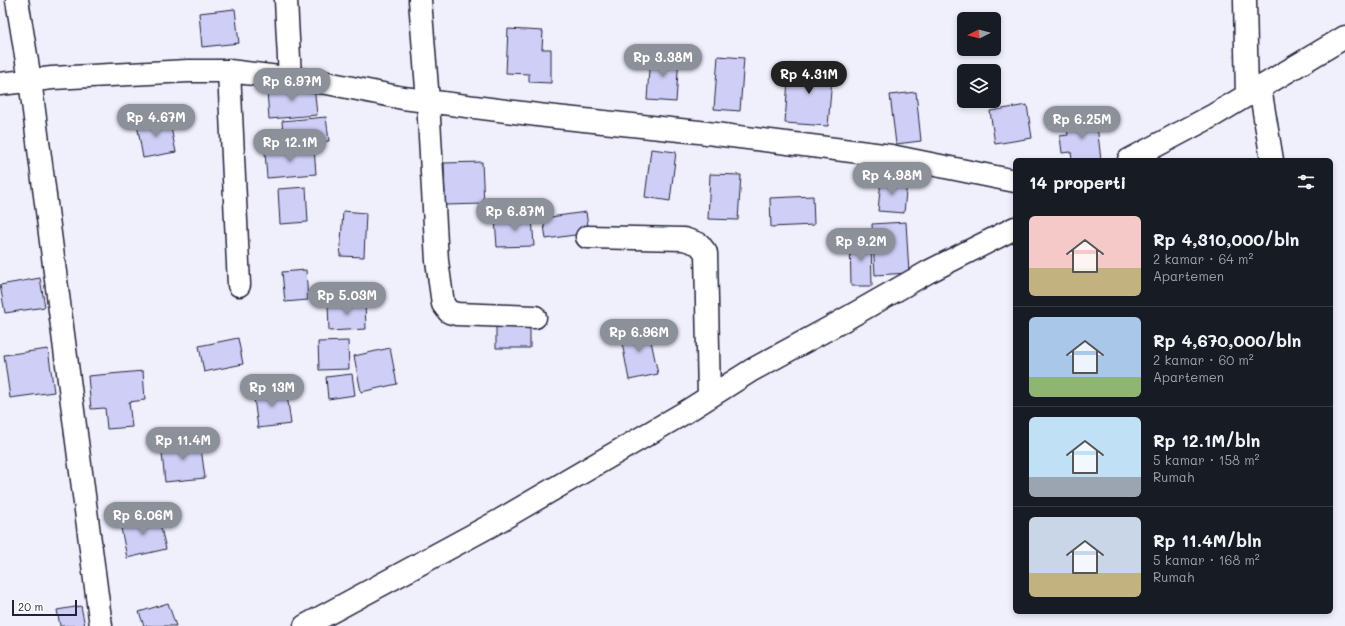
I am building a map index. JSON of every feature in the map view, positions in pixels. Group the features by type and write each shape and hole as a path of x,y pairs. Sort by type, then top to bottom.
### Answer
{"street":[{"path":"17,0 30,80 102,626"},
{"path":"286,0 290,78"},
{"path":"420,0 428,101 437,261 443,304 445,309 449,312 465,315 535,317"},
{"path":"1245,0 1254,92 1271,158"},
{"path":"1133,158 1254,92 1345,37"},
{"path":"0,84 52,78 188,71 229,71 327,82 403,98 891,156 1013,181"},
{"path":"229,71 239,286"},
{"path":"306,626 497,522 752,370 928,272 1013,229"},
{"path":"587,237 684,239 700,244 706,253 709,397"}],"building":[{"path":"235,9 239,43 202,47 199,13"},
{"path":"508,29 543,31 542,49 551,49 551,83 529,82 529,74 506,73"},
{"path":"650,54 679,56 676,102 647,100"},
{"path":"718,56 744,58 740,111 714,109"},
{"path":"789,64 833,67 828,126 785,123"},
{"path":"314,85 317,115 269,119 267,90"},
{"path":"916,92 921,141 896,144 890,95"},
{"path":"1027,105 1032,138 995,144 990,111"},
{"path":"326,117 329,141 284,146 282,121"},
{"path":"1096,117 1101,158 1072,158 1071,152 1062,153 1060,136 1068,135 1066,120"},
{"path":"169,118 176,152 143,158 137,124"},
{"path":"314,148 316,174 267,178 265,152"},
{"path":"651,149 676,152 670,201 645,197"},
{"path":"482,162 484,204 445,205 444,163"},
{"path":"710,174 741,175 738,220 708,219"},
{"path":"881,179 907,181 904,213 878,211"},
{"path":"306,187 308,222 280,224 278,189"},
{"path":"813,196 814,225 771,227 770,198"},
{"path":"343,211 366,213 364,257 340,256"},
{"path":"586,212 589,233 546,239 543,218"},
{"path":"532,217 534,246 497,247 495,219"},
{"path":"906,222 909,273 875,275 872,224"},
{"path":"850,237 871,237 872,286 851,286"},
{"path":"306,270 308,300 285,302 282,272"},
{"path":"40,278 45,307 5,313 0,285"},
{"path":"365,302 366,329 329,331 328,304"},
{"path":"496,323 530,323 530,348 496,348"},
{"path":"648,327 658,374 629,380 620,332"},
{"path":"238,338 243,364 204,372 199,346"},
{"path":"348,341 349,369 319,370 318,342"},
{"path":"390,348 397,384 361,392 354,356"},
{"path":"48,349 54,392 10,398 4,355"},
{"path":"143,371 145,400 129,402 132,427 107,429 105,408 91,409 88,376"},
{"path":"352,374 355,395 328,399 326,377"},
{"path":"286,387 291,424 258,428 253,391"},
{"path":"200,440 205,478 165,482 161,444"},
{"path":"158,515 166,549 127,558 120,523"},
{"path":"168,603 176,626 144,626 139,612"},
{"path":"81,606 85,626 60,626 57,610"}]}
